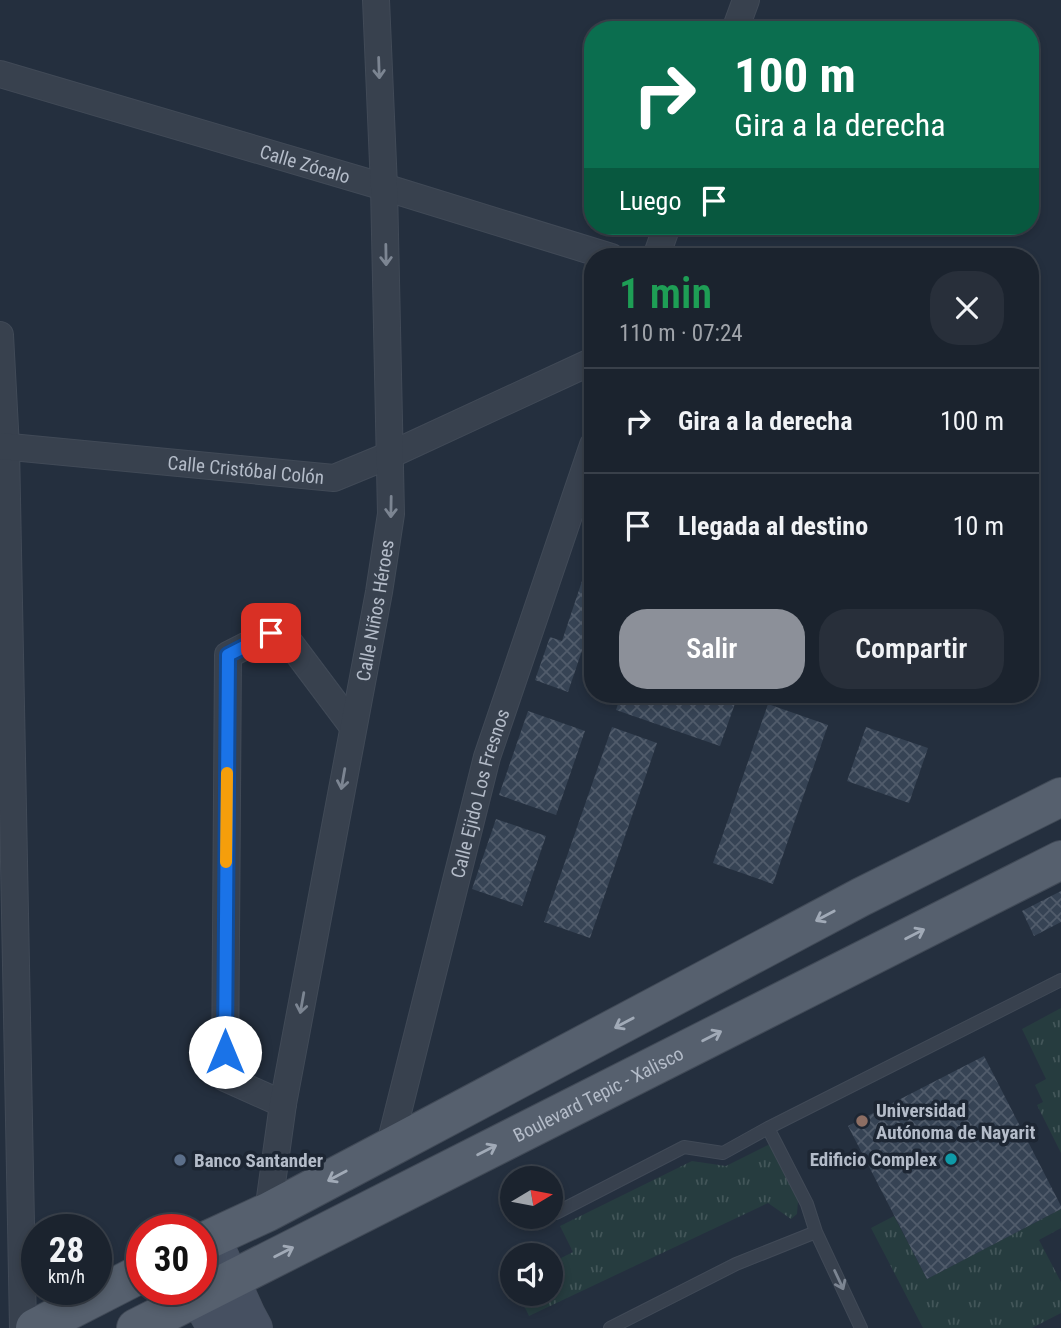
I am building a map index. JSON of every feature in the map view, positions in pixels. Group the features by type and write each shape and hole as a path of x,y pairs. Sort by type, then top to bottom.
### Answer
{"main road":[{"path":"217,1236 268,1212 861,897 1061,797"},
{"name":"Boulevard Tepic - Xalisco","path":"217,1294 1061,860"},
{"path":"35,1328 126,1280"},
{"path":"217,1303 254,1328"},
{"name":"Boulevard Tepic - Xalisco","path":"136,1328 192,1305"}],"street":[{"name":"Calle Niños Héroes","path":"268,1212 283,1104 379,592 391,514 384,187 376,0"},
{"path":"738,21 746,0"},
{"name":"Calle Zócalo","path":"0,74 584,249"},
{"path":"0,335 21,1234"},
{"name":"Calle Cristóbal Colón","path":"3,447 334,478 584,365"},
{"name":"Calle Ejido Los Fresnos","path":"389,1148 487,757 584,471"},
{"path":"283,1104 225,1078 228,655 271,633 284,635 353,727"},
{"path":"0,1254 21,1277"},
{"path":"23,1305 23,1328"}],"lane":[{"path":"861,897 886,872 1061,785"},
{"path":"564,1208 684,1147 723,1153 1061,980"},
{"path":"768,1128 807,1204 816,1232 862,1328"},
{"path":"610,1328 736,1264 816,1232"}],"green space":[{"path":"1061,1008 1061,1153 1037,1105 1043,1102 1035,1085 1046,1079 1022,1029"},
{"path":"770,1144 798,1201 797,1214 791,1219 768,1203 563,1300 563,1257 573,1252 562,1229 564,1224 692,1161 726,1166"},
{"path":"1061,1209 1061,1228 1039,1240 1061,1282 1061,1313 1032,1328 923,1328 871,1228 894,1216 927,1279"},
{"path":"524,1306 550,1306 529,1316"}],"building":[{"path":"584,575 584,645 568,692 535,680 550,637 562,641"},
{"path":"618,703 735,703 720,746 616,710"},
{"path":"768,704 828,725 773,884 713,863"},
{"path":"528,711 585,731 556,815 499,795"},
{"path":"612,727 657,743 590,938 544,922"},
{"path":"866,727 928,748 909,803 847,781"},
{"path":"496,819 546,836 522,906 472,889"},
{"path":"1061,891 1061,922 1034,936 1022,911"},
{"name":"Edificio Complex","path":"984,1056 1061,1209 927,1279 848,1126"}],"slow traffic":[{"path":"226,862 227,773"}],"place":[{"name":"Universidad Autónoma de Nayarit","path":"862,1121"},
{"name":"Edificio Complex","path":"951,1159"},
{"name":"Banco Santander","path":"180,1160"}],"route":[{"path":"225,1052 228,655 271,633"}]}
